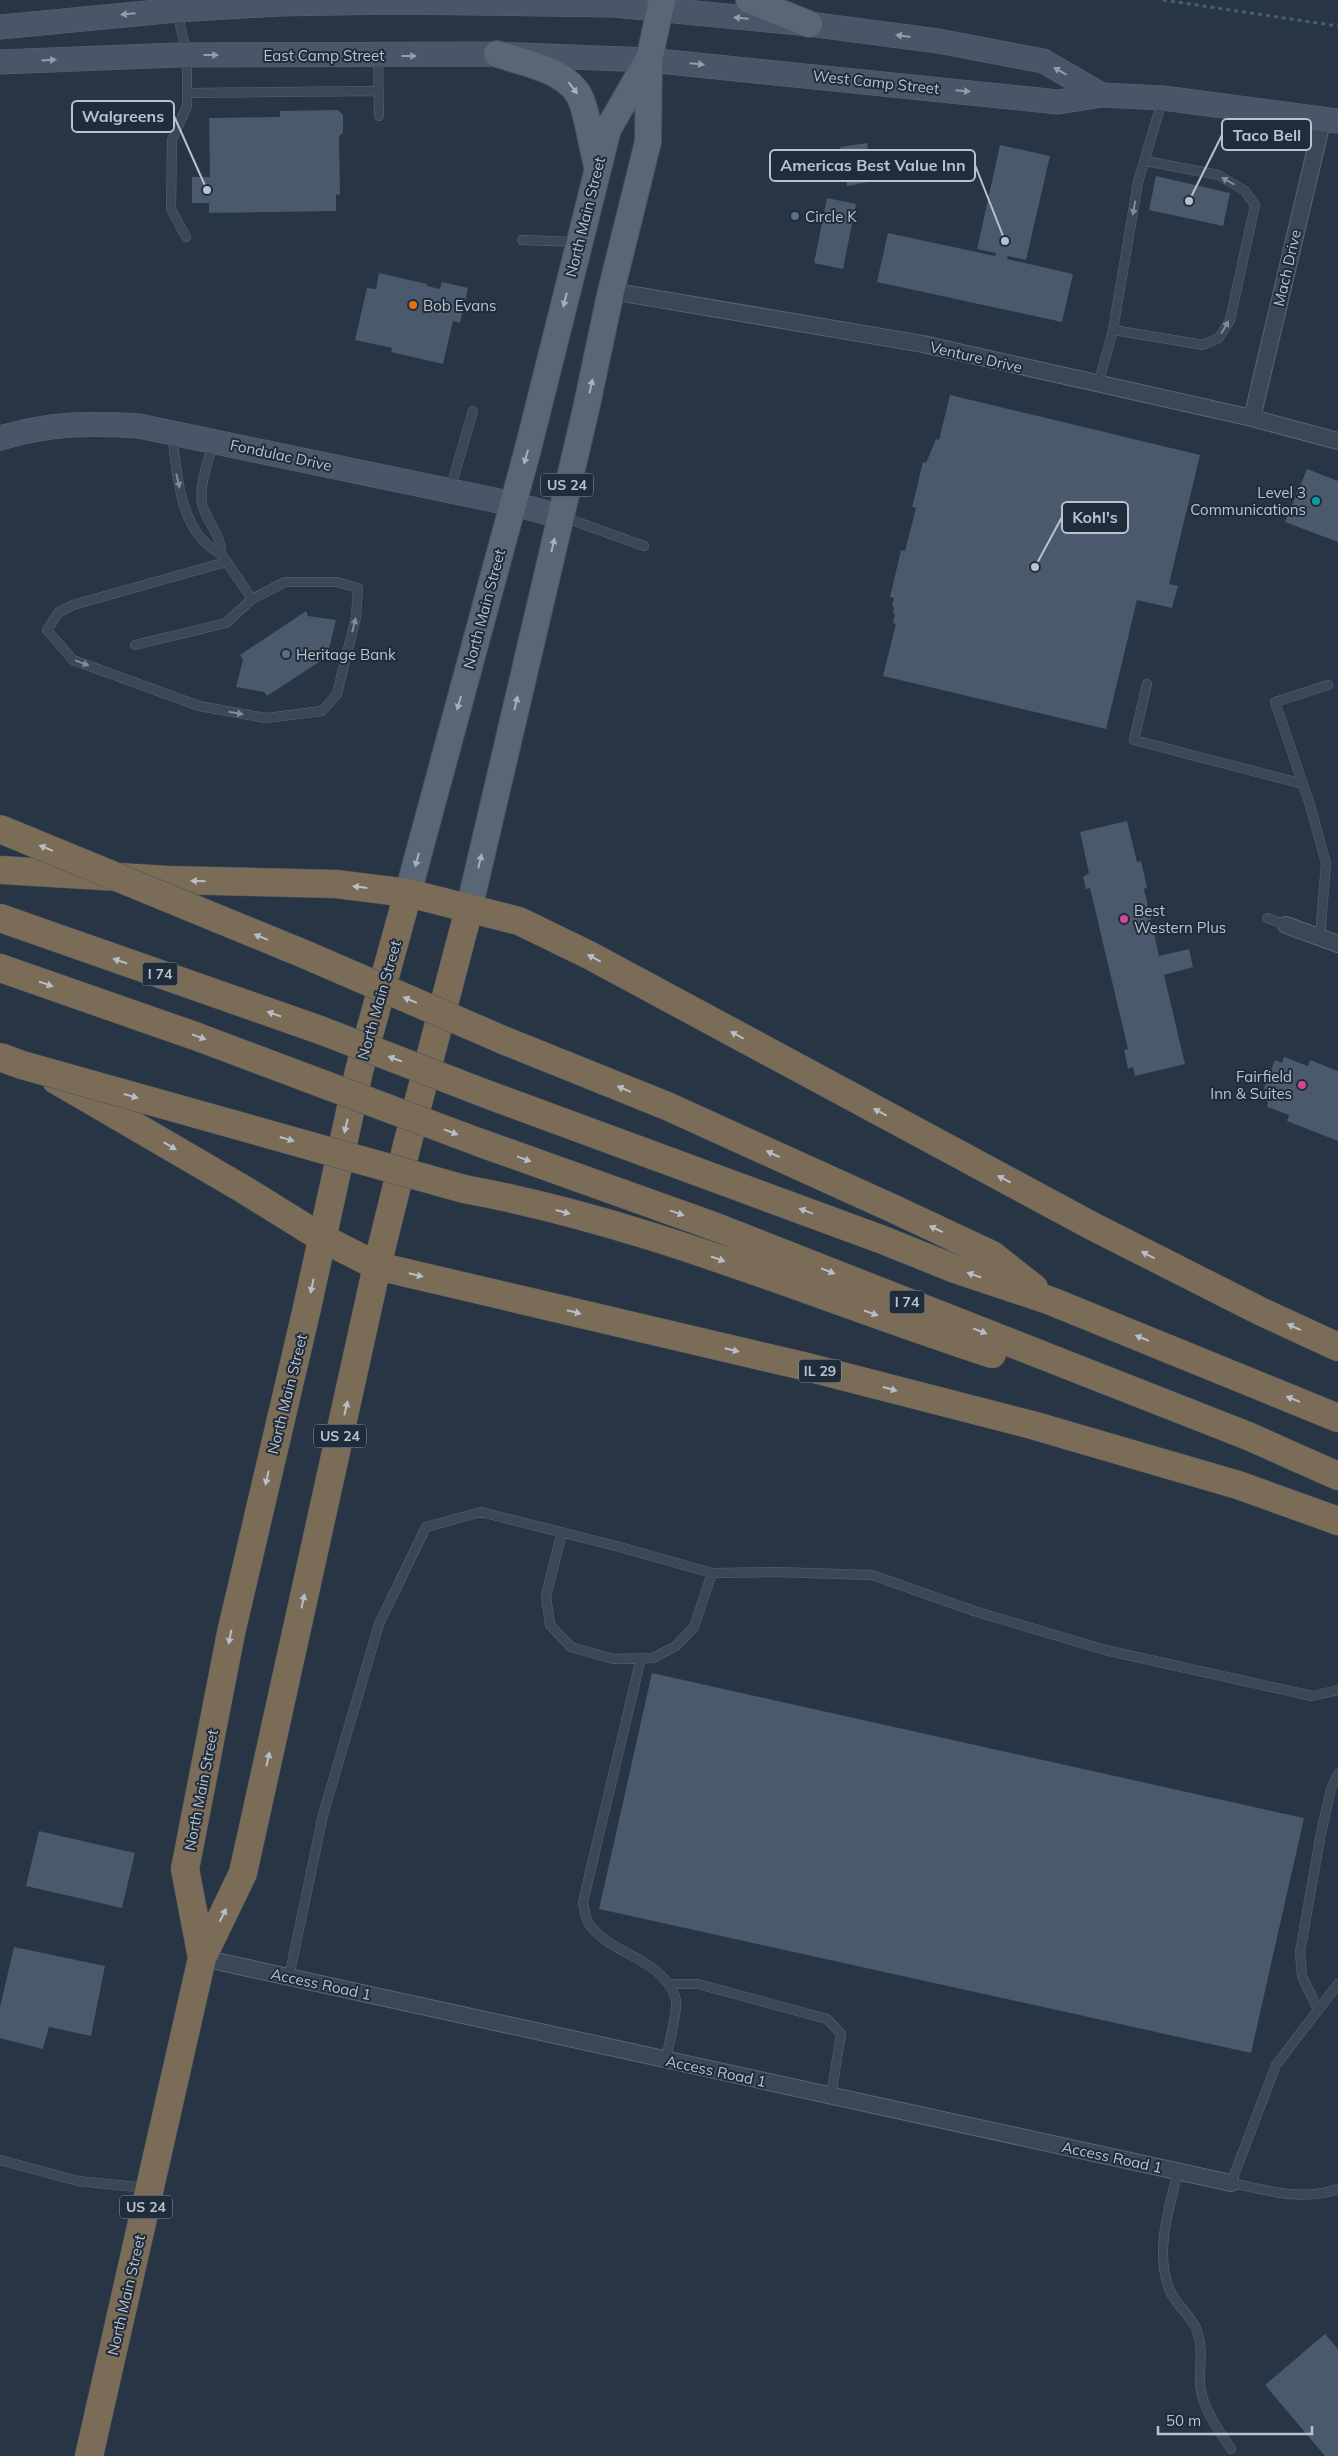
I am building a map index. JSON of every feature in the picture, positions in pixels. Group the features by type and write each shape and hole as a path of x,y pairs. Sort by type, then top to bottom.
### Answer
{"highway":[{"path":"0,829 675,1110 992,1255 1051,1301"},
{"path":"0,870 169,880 336,884 408,893 519,921 589,955 1094,1227 1262,1312 1338,1347"},
{"name":"North Main Street","path":"202,1958 185,1869 234,1618 359,1071 408,893"},
{"name":"North Main Street","path":"89,2456 202,1958 243,1873 378,1266 406,1149 469,909"},
{"name":"I 74","path":"0,918 320,1030 489,1095 873,1236 955,1269 1051,1301 1338,1418"},
{"name":"I 74","path":"0,968 195,1036 478,1142 716,1227 1248,1436 1335,1475"},
{"path":"0,1048 184,1154 322,1238"},
{"path":"0,1057 22,1066 464,1189 530,1203 688,1249 927,1333 1248,1436"},
{"name":"IL 29","path":"322,1238 378,1266 803,1366 1032,1425 1238,1485 1327,1517"}],"main road":[{"path":"750,0 809,24"},
{"path":"0,27 177,10 394,2 661,5"},
{"name":"West Camp Street","path":"661,5 938,41 1043,61 1102,95"},
{"name":"North Main Street","path":"469,909 586,409 611,291 648,142 648,60 661,5"},
{"path":"497,54 551,72 568,81 583,104 598,168"},
{"name":"East Camp Street","path":"0,62 186,55 378,56 497,54 648,60"},
{"name":"West Camp Street","path":"648,60 1058,102 1102,95 1163,98 1330,119"},
{"name":"North Main Street","path":"408,893 513,504 608,129 648,60"},
{"name":"Fondulac Drive","path":"0,438 35,427 96,423 139,426 450,490 560,516"}],"street":[{"name":"Mach Drive","path":"1252,418 1330,119"},
{"name":"Venture Drive","path":"611,291 922,344 1252,418 1338,441"},
{"path":"1286,925 1338,944"},
{"name":"Access Road 1","path":"202,1958 1231,2183"}],"lane":[{"path":"177,10 186,55 187,106 172,140 171,209 186,237"},
{"path":"378,56 379,116"},
{"path":"187,93 378,91"},
{"path":"1098,385 1113,330 1138,182 1146,161 1163,98"},
{"path":"1113,330 1203,345 1219,338 1230,320 1255,206 1244,190 1218,176 1146,161"},
{"path":"522,240 579,242"},
{"path":"450,490 473,411"},
{"path":"172,433 177,481 193,528 209,548 223,558 252,599"},
{"path":"213,441 203,483 202,503 221,545 223,558"},
{"path":"560,516 644,546"},
{"path":"135,645 226,623 252,599 285,582 337,582 358,588 356,617 337,694 322,710 266,718 198,706 74,660 47,630 59,612 72,605 223,558"},
{"path":"1146,684 1134,740 1303,784"},
{"path":"1320,938 1326,863 1303,784 1275,702 1328,685"},
{"path":"1267,918 1286,925"},
{"path":"289,1977 323,1815 379,1624 426,1527 481,1512 712,1573 776,1572 872,1575 974,1611 1105,1650 1312,1696 1338,1690"},
{"path":"562,1532 546,1596 550,1625 571,1648 613,1659 653,1658 676,1646 694,1627 712,1573"},
{"path":"641,1658 583,1902 588,1922 606,1942 666,1978 676,2001 666,2060"},
{"path":"1318,2010 1302,1976 1300,1952 1321,1833 1331,1789 1338,1774"},
{"path":"669,1984 698,1984 827,2019 841,2034 831,2096"},
{"path":"1338,1984 1276,2065 1231,2183 1280,2194 1323,2194 1338,2189"},
{"path":"0,2160 78,2181 150,2188"},
{"path":"1178,2171 1164,2229 1162,2264 1170,2292 1197,2329 1202,2353 1200,2384 1205,2407 1231,2449"}],"path":[{"path":"1163,0 1338,26"}],"building":[{"path":"338,110 343,115 343,133 339,136 340,194 336,195 336,211 209,213 209,203 192,203 192,177 210,177 209,118 280,117 280,111"},
{"path":"867,143 873,181 847,186 840,147"},
{"path":"1000,145 1050,156 1026,260 1008,256 1007,259 1073,274 1062,322 877,282 888,233 995,256 996,253 977,249"},
{"path":"1156,176 1230,193 1223,226 1149,210"},
{"path":"827,198 856,204 843,269 814,263"},
{"name":"Bob Evans","path":"379,273 427,284 427,286 440,289 442,282 468,288 460,323 453,321 443,364 391,352 392,348 355,340 367,288 376,289"},
{"path":"950,395 1200,455 1169,584 1178,586 1172,608 1137,600 1106,729 883,676 896,624 893,623 895,614 893,614 894,606 892,606 894,598 890,597 901,550 905,551 916,508 912,507 923,462 926,463 936,439 939,440"},
{"name":"Level 3 Communications","path":"1307,469 1338,481 1338,542 1285,522"},
{"name":"Heritage Bank","path":"306,611 308,616 336,620 329,649 333,653 267,696 264,692 236,687 243,660 240,655"},
{"name":"Best Western Plus","path":"1127,821 1137,862 1141,861 1147,888 1144,889 1159,956 1189,949 1193,967 1164,975 1185,1064 1135,1076 1133,1067 1128,1069 1124,1050 1128,1049 1090,888 1086,889 1083,877 1089,873 1080,832"},
{"name":"Fairfield Inn & Suites","path":"1284,1057 1308,1066 1310,1060 1338,1071 1338,1141 1287,1121 1289,1115 1267,1107 1268,1102 1260,1099 1275,1060 1282,1063"},
{"path":"652,1673 1304,1818 1251,2053 599,1909"},
{"path":"39,1831 135,1853 122,1908 26,1886"},
{"path":"14,1947 105,1966 91,2036 49,2027 43,2049 0,2038 0,2007"},
{"path":"1325,2334 1338,2349 1338,2456 1325,2456 1265,2385"}],"place":[{"name":"Walgreens","path":"207,190"},
{"name":"Taco Bell","path":"1189,201"},
{"name":"Circle K","path":"795,216"},
{"name":"Americas Best Value Inn","path":"1005,241"},
{"name":"Bob Evans","path":"413,305"},
{"name":"Level 3 Communications","path":"1316,501"},
{"name":"Kohl's","path":"1035,567"},
{"name":"Heritage Bank","path":"286,654"},
{"name":"Best Western Plus","path":"1124,919"},
{"name":"Fairfield Inn & Suites","path":"1302,1085"}]}
